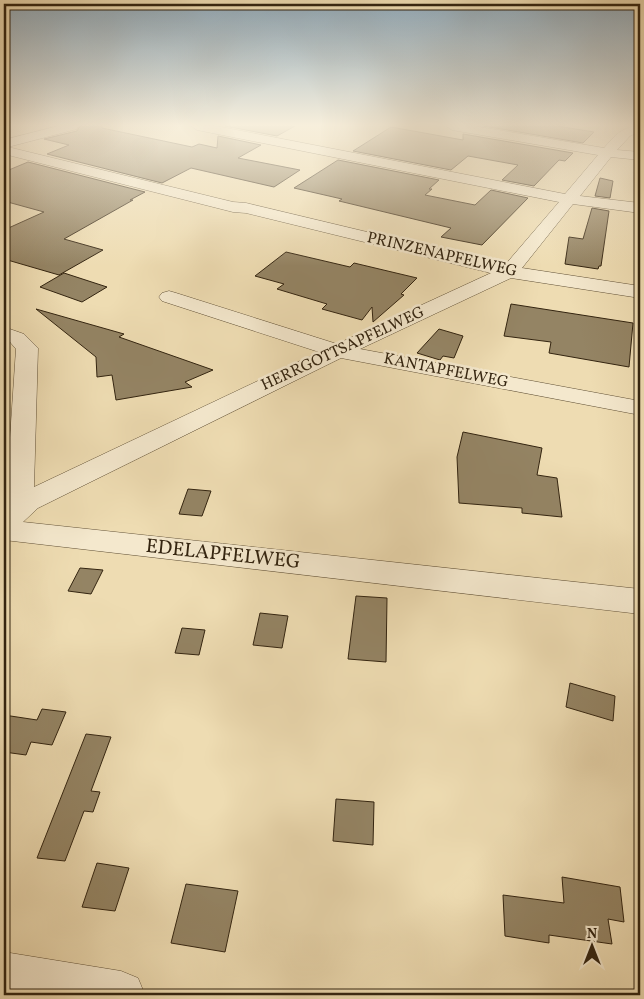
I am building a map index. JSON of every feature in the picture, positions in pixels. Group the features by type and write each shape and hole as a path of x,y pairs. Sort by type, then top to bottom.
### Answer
{"street":[{"name":"PRINZENAPFELWEG","path":"95,173 509,272 640,292"},
{"path":"431,173 569,200 640,208"},
{"name":"HERRGOTTSAPFELWEG","path":"6,519 28,501 338,351 509,272 591,173"},
{"name":"KANTAPFELWEG","path":"169,297 338,351 640,408"},
{"path":"6,519 20,496 27,348 10,336"},
{"name":"EDELAPFELWEG","path":"6,519 5,530 640,602"},
{"path":"4,975 121,995"}],"building":[{"path":"4,173 69,173 145,192 64,239 103,250 59,275 4,259 4,230 44,212 4,201"},
{"path":"121,173 182,173 162,183"},
{"path":"211,173 296,173 274,187"},
{"path":"318,173 402,173 439,180 425,195 475,205 491,190 528,198 482,245 441,237 451,228 294,188"},
{"path":"510,173 547,173 534,186 502,180"},
{"path":"600,178 613,181 610,198 595,196"},
{"path":"592,208 609,211 601,266 598,269 565,264 569,237 583,239"},
{"path":"286,252 350,267 354,263 417,278 401,294 404,295 373,322 372,307 362,320 322,309 327,304 277,289 284,284 255,276"},
{"path":"64,273 107,287 82,302 40,287"},
{"path":"511,304 633,323 629,367 549,353 551,342 504,336"},
{"path":"36,309 124,334 119,337 213,370 185,382 192,387 116,400 112,375 97,377 96,357"},
{"path":"439,329 463,336 454,358 443,356 440,360 417,353"},
{"path":"463,432 542,448 537,475 557,478 562,517 522,513 522,508 459,503 457,457"},
{"path":"188,489 211,491 202,516 179,514"},
{"path":"80,568 103,570 91,594 68,591"},
{"path":"356,596 387,598 386,662 348,659"},
{"path":"260,613 288,616 282,648 253,645"},
{"path":"182,628 205,630 199,655 175,653"},
{"path":"570,683 615,696 613,721 566,707"},
{"path":"42,709 66,712 52,745 31,742 26,755 4,752 4,715 37,720"},
{"path":"86,734 111,737 91,791 100,792 93,812 84,811 65,861 37,858"},
{"path":"336,799 374,802 373,845 333,841"},
{"path":"97,863 129,868 115,911 82,907"},
{"path":"562,877 620,887 624,922 608,919 612,944 549,935 549,943 505,936 503,895 564,903"},
{"path":"186,884 238,891 225,952 171,943"}]}
